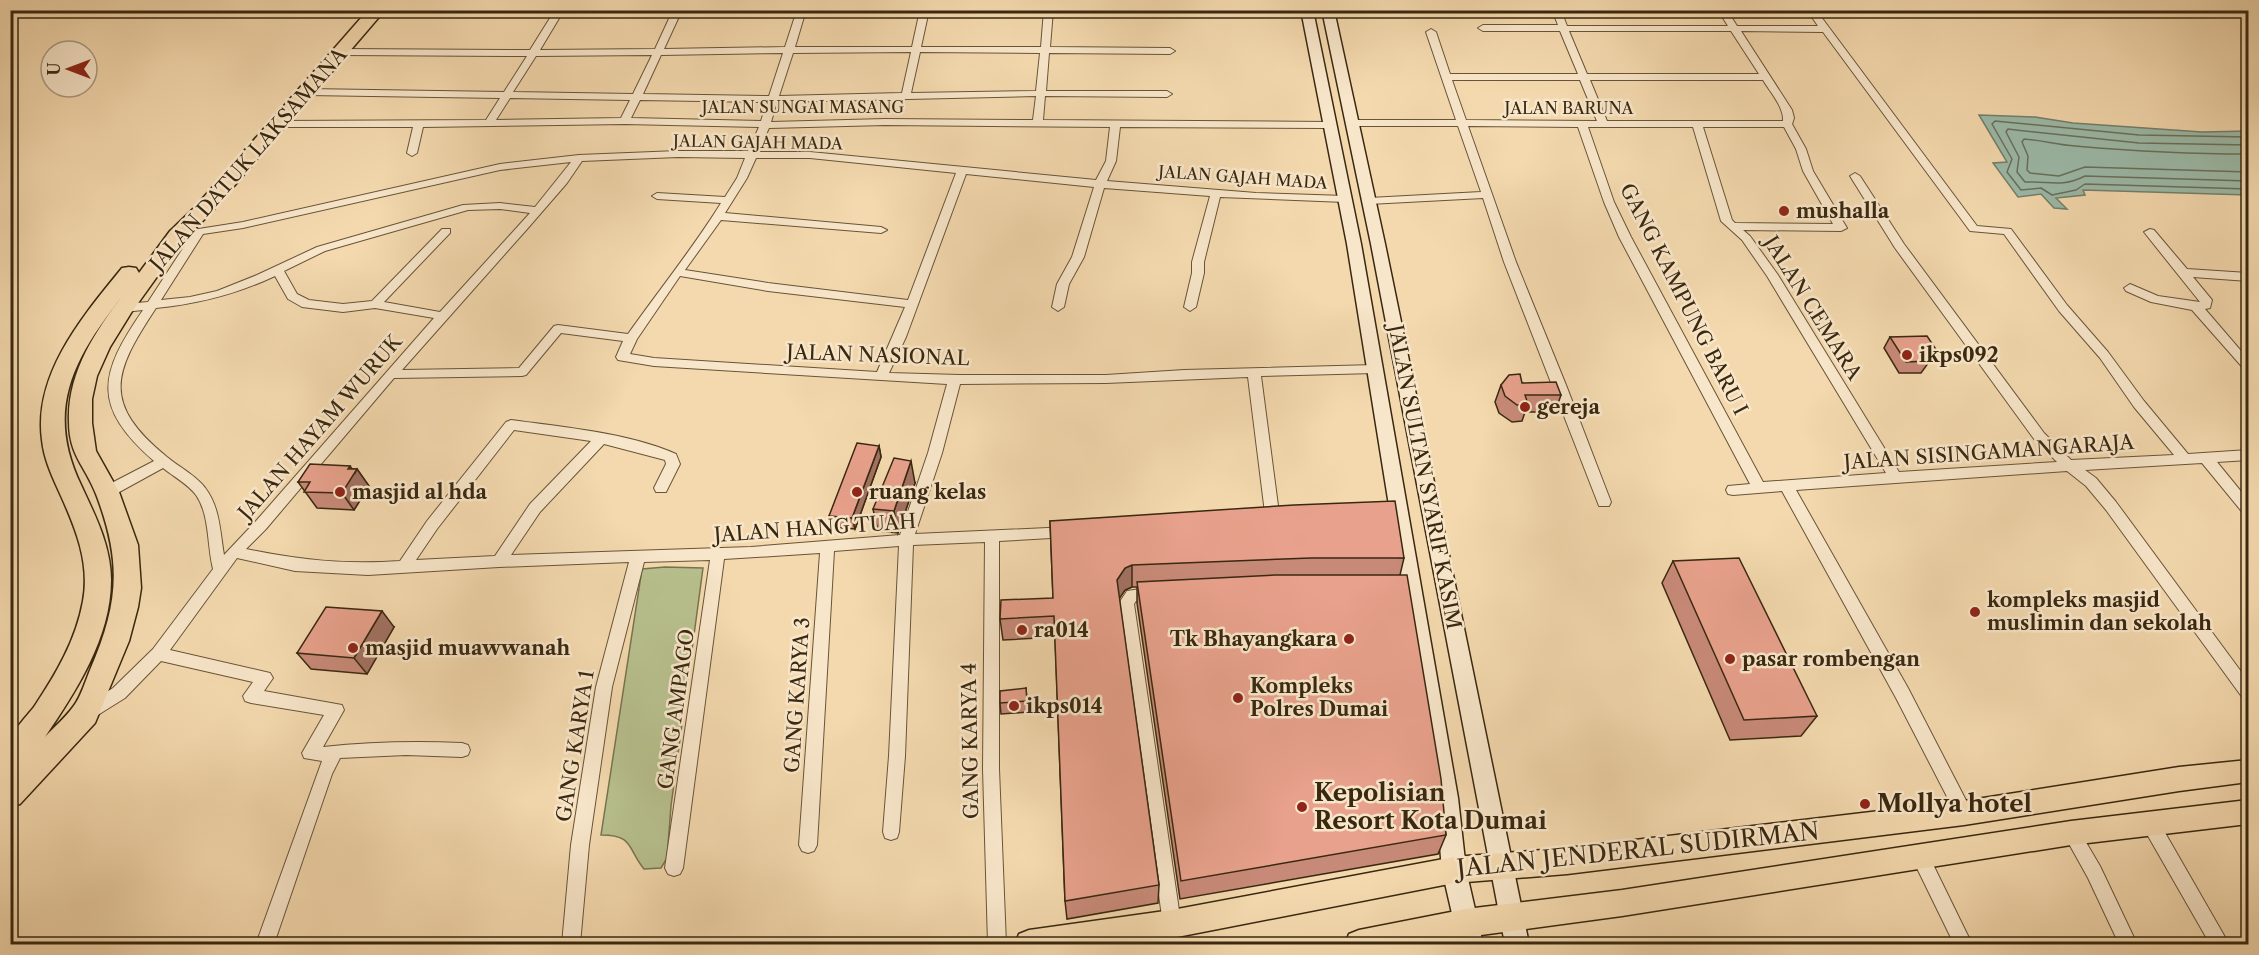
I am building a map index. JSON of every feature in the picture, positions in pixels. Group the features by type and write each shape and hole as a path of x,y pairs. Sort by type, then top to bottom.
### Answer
{"highway":[{"name":"JALAN DATUK LAKSAMANA","path":"10,760 40,722 87,644 97,607 98,567 91,535 60,463 52,429 55,397 64,371 83,334 133,281 188,234 203,210 277,124 360,10"},
{"name":"JALAN DATUK LAKSAMANA","path":"10,794 86,714 116,641 125,607 128,588 125,544 107,492 84,451 80,423 86,376 107,333 124,308 133,281 157,238 238,150 341,52 377,10"}],"main road":[{"name":"JALAN JENDERAL SUDIRMAN","path":"1029,945 1172,924 1454,870 1567,861 1964,813 2179,779 2248,771"},
{"name":"JALAN JENDERAL SUDIRMAN","path":"1359,945 1468,934 1511,918 1622,903 2071,833 2248,812"}],"street":[{"path":"489,123 560,10"},
{"path":"625,121 678,10"},
{"path":"391,374 522,372 558,329 631,338 676,272 695,251 742,178 765,124 802,10"},
{"path":"906,95 925,10"},
{"path":"1038,123 1048,10"},
{"path":"1300,10 1307,10"},
{"name":"JALAN SULTAN SYARIF KASIM","path":"1307,10 1345,199 1375,369 1407,588 1447,798 1454,870 1468,934"},
{"name":"JALAN SULTAN SYARIF KASIM","path":"1328,10 1369,201 1517,945"},
{"path":"1556,10 1603,123"},
{"path":"1722,10 1787,110 1789,118 1787,124 1801,149 1809,171 1841,228 1733,226"},
{"path":"1812,10 1974,229 2007,231 2063,308 2104,355 2134,398 2185,459"},
{"path":"1484,28 1824,29"},
{"path":"1431,32 1510,262 1565,396 1604,502"},
{"path":"341,52 1170,51"},
{"path":"1448,77 1767,77"},
{"path":"307,83 507,96 637,98 772,99 906,95 1167,94"},
{"name":"JALAN SUNGAI MASANG","path":"277,124 625,121 765,124 1329,125"},
{"path":"412,153 419,123"},
{"path":"1058,307 1064,284 1078,257 1100,184 1111,161 1115,123"},
{"name":"JALAN BARUNA","path":"1352,123 1787,124"},
{"name":"GANG KAMPUNG BARU I","path":"1582,124 1625,237 1760,489"},
{"name":"JALAN CEMARA","path":"1697,124 1727,221 1746,238 1772,275 1895,477"},
{"name":"JALAN GAJAH MADA","path":"188,234 243,225 489,169 579,158 753,154 850,158 1100,184 1345,199"},
{"name":"JALAN HAYAM WURUK","path":"86,714 119,693 158,654 234,552 277,507 391,374 563,181 579,158"},
{"path":"881,377 900,337 963,169"},
{"path":"1855,176 1899,246 2039,436 2054,452 2091,482 2111,506 2248,693"},
{"path":"1190,307 1199,259 1216,192"},
{"path":"1369,201 1487,195"},
{"path":"657,196 727,200"},
{"path":"124,308 190,301 220,294 236,289 321,249 466,207 500,206 536,210"},
{"path":"717,216 881,230"},
{"path":"375,304 446,231"},
{"path":"2130,288 2155,299 2196,307 2206,305 2206,300 2150,232"},
{"path":"188,234 190,251 136,330 113,380 113,399 140,441 192,483 202,494 209,509 215,555 221,571"},
{"path":"278,270 292,296 306,304 343,308 375,304 442,316"},
{"path":"676,272 787,290 911,304"},
{"path":"2185,273 2248,277"},
{"path":"2196,307 2248,366"},
{"path":"107,333 136,330"},
{"name":"JALAN NASIONAL","path":"631,338 622,357 635,361 926,380 955,378 1106,379 1184,374 1375,369"},
{"path":"1254,373 1278,521 1258,521"},
{"path":"891,832 897,756 906,540 935,453 955,378"},
{"path":"405,566 432,525 508,426 527,425 633,444 671,457 673,464 661,488"},
{"path":"499,561 535,508 601,438"},
{"name":"JALAN SISINGAMANGARAJA","path":"1733,490 2071,465 2248,455"},
{"path":"2206,458 2248,509"},
{"path":"107,492 164,462"},
{"path":"1786,485 1902,693 1964,813"},
{"name":"JALAN HANG TUAH","path":"234,552 295,565 368,568 718,554 906,540 1085,531"},
{"name":"GANG KARYA 4","path":"992,537 991,757 997,945"},
{"name":"GANG KARYA 3","path":"808,845 827,547"},
{"name":"GANG AMPAGO","path":"674,868 718,554"},
{"name":"GANG KARYA 1","path":"571,945 580,845 604,687 638,557"},
{"path":"1167,592 1132,595 1126,603 1172,924"},
{"path":"158,654 264,678 251,696 334,708 336,712 310,753 406,748 462,750"},
{"path":"265,945 284,884 312,813 324,772 335,751"},
{"path":"2150,823 2220,945"},
{"path":"2071,833 2094,872 2128,945"},
{"path":"1920,856 1963,945"}],"green space":[{"path":"703,568 671,806 667,858 661,868 644,869 625,840 601,835 642,569"}],"water":[{"path":"1979,115 2035,117 2073,123 2202,132 2248,131 2248,195 2083,190 2085,195 2056,198 2067,209 2054,208 2041,194 2018,197 1993,163 2007,162"}],"building":[{"path":"1927,336 1937,351 1922,351 1929,361 1906,362 1890,337"},
{"path":"1520,374 1522,383 1556,382 1561,395 1525,395 1528,404 1517,405 1505,396 1501,385 1509,375"},
{"name":"ruang kelas","path":"857,443 879,446 852,518 829,516"},
{"path":"894,458 911,461 894,511 873,509"},
{"path":"310,464 350,466 348,469 357,469 342,493 304,492 310,482 298,482"},
{"path":"1395,501 1404,558 1311,558 1132,565 1125,568 1117,580 1159,885 1065,901 1054,616 1000,619 1001,600 1053,598 1050,521 1294,505"},
{"path":"1739,558 1817,716 1744,720 1673,561"},
{"path":"1275,575 1407,575 1441,779 1446,835 1181,881 1137,582"},
{"path":"326,607 382,611 354,658 297,653"},
{"path":"1026,688 1027,701 1000,703 1000,691"}],"place":[{"name":"mushalla","path":"1784,211"},
{"name":"ikps092","path":"1907,355"},
{"name":"gereja","path":"1525,407"},
{"name":"masjid al hda","path":"340,492"},
{"name":"ruang kelas","path":"857,492"},
{"name":"kompleks masjid muslimin dan sekolah","path":"1975,612"},
{"name":"ra014","path":"1022,630"},
{"name":"Tk Bhayangkara","path":"1349,639"},
{"name":"masjid muawwanah","path":"353,648"},
{"name":"pasar rombengan","path":"1730,659"},
{"name":"Kompleks Polres Dumai","path":"1238,698"},
{"name":"ikps014","path":"1014,706"},
{"name":"Mollya hotel","path":"1865,804"},
{"name":"Kepolisian Resort Kota Dumai","path":"1302,807"}]}
